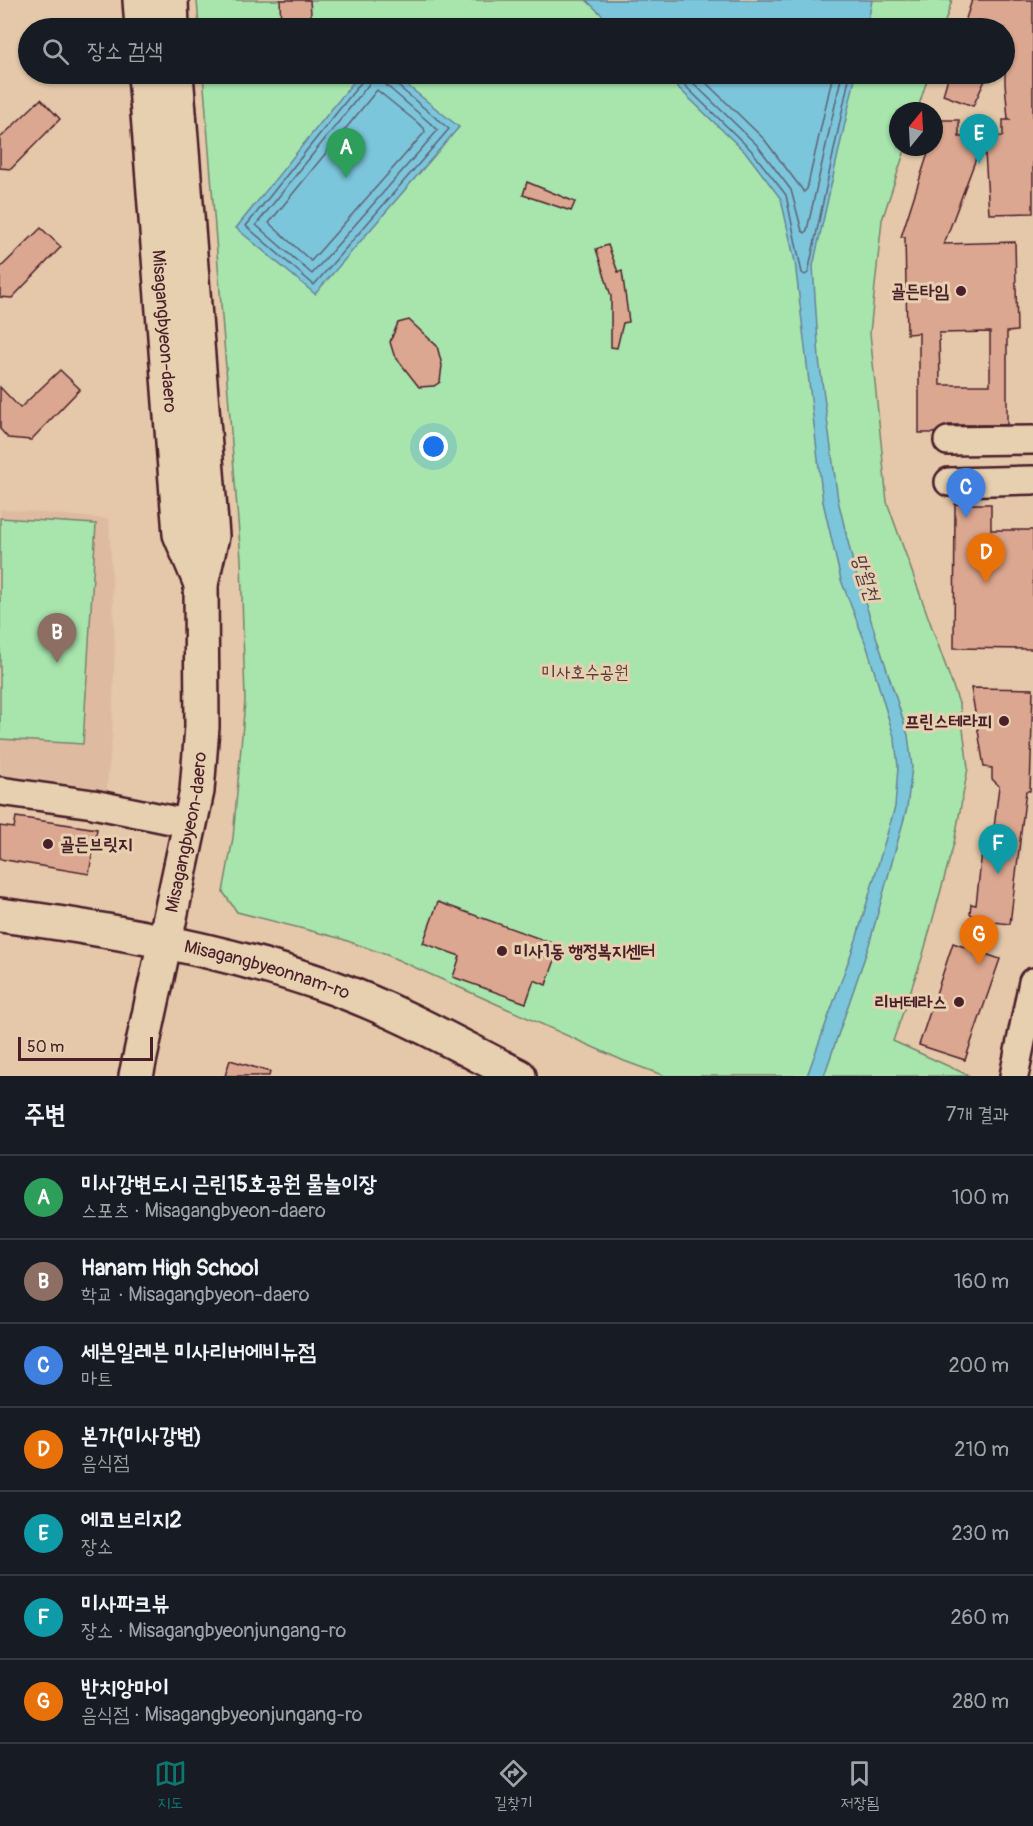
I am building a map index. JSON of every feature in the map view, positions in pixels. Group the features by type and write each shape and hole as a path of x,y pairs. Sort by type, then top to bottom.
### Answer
{"main road":[{"path":"140,0 141,18"},
{"path":"171,0 172,18"},
{"name":"Misagangbyeon-daero","path":"146,84 180,534 201,584"},
{"name":"Misagangbyeon-daero","path":"136,1076 197,792 202,727 201,584 212,536 177,84"},
{"name":"Misagangbyeonnam-ro","path":"0,915 104,928 247,963 334,988 394,1013 519,1076"}],"street":[{"path":"948,441 1033,440"},
{"path":"949,482 1033,480"},
{"path":"0,791 93,804 191,824"},
{"path":"1014,1076 1033,982"}],"shaded area":[{"path":"0,509 109,519 115,644 112,737 106,795 0,781"}],"green space":[{"path":"197,0 952,0 946,18 198,18"},
{"name":"미사호수공원","path":"204,84 926,84 920,102 889,102 889,156 903,156 882,220 870,333 887,502 960,706 968,768 954,843 922,958 893,1041 970,1076 665,1076 624,1061 387,955 339,938 237,912 223,892 233,838 245,701 241,559"},
{"path":"0,518 96,524 83,744 0,739"}],"water":[{"path":"586,0 872,0 869,18 605,18"},
{"path":"352,84 405,84 459,127 315,294 236,228"},
{"path":"674,84 854,84 813,266 819,359 838,500 855,571 908,735 912,767 907,808 869,945 824,1076 807,1076 856,940 895,807 898,767 895,740 867,647 841,580 823,502 795,262 781,199 747,154"}],"building":[{"path":"280,0 310,0 311,18 281,18"},
{"path":"972,0 1033,0 1033,213 989,214 984,137 944,244 1015,242 1017,331 1007,332 1007,425 948,425 934,433 919,433 919,333 907,334 905,237 901,237 927,156 943,156 943,120 959,120 959,137 1003,136 1003,120 1011,120 1008,119 1005,84 1015,84 1015,18 966,18","holes":["990,332 990,385 940,385 939,333"]},
{"path":"946,84 983,84 973,106 943,95"},
{"path":"41,99 60,119 11,169 0,168 0,138"},
{"path":"527,182 575,202 571,211 523,195"},
{"path":"41,228 61,247 12,298 0,297 0,268"},
{"path":"608,245 618,272 622,271 629,322 623,323 617,348 611,347 611,296 596,249"},
{"path":"409,320 437,346 442,365 440,382 434,386 419,387 394,355 390,342 398,323"},
{"path":"60,370 80,389 31,440 8,438 0,429 0,387 20,408"},
{"path":"955,504 991,504 991,530 1033,530 1033,649 954,648"},
{"path":"971,688 1033,689 1030,791 1026,791 1010,924 976,920 970,913 971,904 976,905 983,843 992,844 999,786 992,779 992,768 984,767"},
{"name":"골든브릿지","path":"16,817 97,829 89,874 0,859 0,826 14,828"},
{"name":"미사1동 행정복지센터","path":"438,902 560,946 546,985 534,980 526,1003 453,977 460,956 423,943"},
{"name":"리버테라스","path":"953,943 1000,959 965,1060 919,1045"},
{"path":"230,1060 270,1072 269,1076 225,1076"}],"place":[{"name":"에코브리지2","path":"979,164"},
{"name":"미사강변도시 근린15호공원 물놀이장","path":"346,178"},
{"name":"골든타임","path":"961,291"},
{"name":"세븐일레븐 미사리버에비뉴점","path":"966,518"},
{"name":"본가(미사강변)","path":"986,583"},
{"name":"Hanam High School","path":"57,663"},
{"name":"프린스테라피","path":"1004,721"},
{"name":"골든브릿지","path":"48,844"},
{"name":"미사파크뷰","path":"998,874"},
{"name":"미사1동 행정복지센터","path":"502,951"},
{"name":"반치앙마이","path":"979,965"},
{"name":"리버테라스","path":"959,1002"}],"water label":[{"name":"망월천","path":"866,577"}]}
